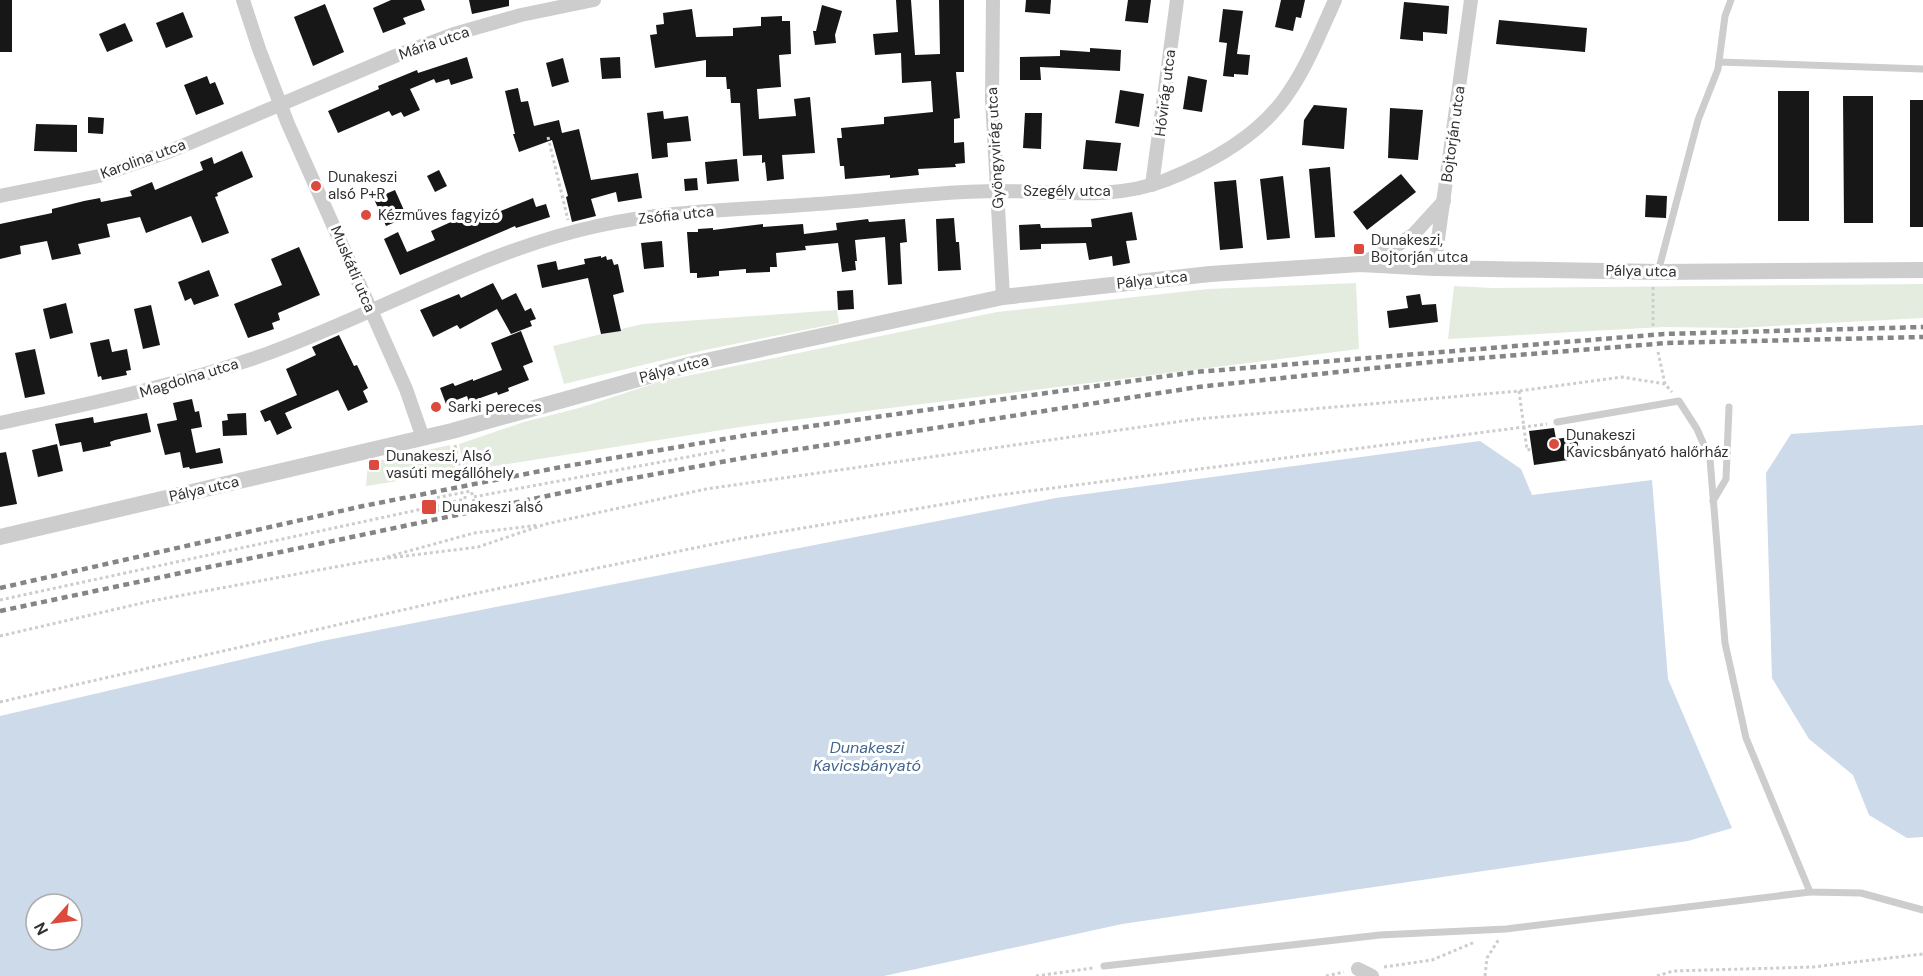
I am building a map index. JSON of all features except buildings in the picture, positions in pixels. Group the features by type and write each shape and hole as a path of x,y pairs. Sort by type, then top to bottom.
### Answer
{"street":[{"name":"Muskátli utca","path":"243,0 280,104 406,389 423,438"},
{"name":"Mária utca","path":"280,104 454,34 521,15 594,0"},
{"name":"Gyöngyvirág utca","path":"993,0 992,99 1003,297"},
{"name":"Hóvirág utca","path":"1152,185 1177,0"},
{"name":"Szegély utca","path":"997,191 1102,194 1152,185 1211,161 1260,126 1288,94 1335,0"},
{"name":"Bojtorján utca","path":"1434,268 1471,0"},
{"name":"Karolina utca","path":"0,196 99,176 168,152 280,104"},
{"name":"Zsófia utca","path":"370,310 515,249 571,233 654,216 997,191"},
{"name":"Pálya utca","path":"1360,264 1399,244 1420,227 1444,201"},
{"path":"1420,227 1430,227 1440,235"},
{"name":"Pálya utca","path":"0,537 423,438 692,363 1003,297 1210,274 1360,264 1655,276 1923,270"},
{"name":"Magdolna utca","path":"0,423 146,392 190,380 273,351 370,310"},
{"path":"1358,969 1372,976"}],"lane":[{"path":"1655,276 1698,120 1719,62 1725,16 1731,0"},
{"path":"1719,62 1923,69"},
{"path":"1557,422 1679,401 1697,429 1710,459 1725,643 1746,738 1810,892"},
{"path":"1713,501 1726,479 1729,407"},
{"path":"1104,966 1380,935 1506,929 1810,892 1861,893 1923,909"}],"path":[{"path":"548,137 571,233"},
{"path":"1653,328 1655,276"},
{"path":"1658,351 1665,384 1679,401"},
{"path":"373,560 474,533 546,524 706,489 1197,419 1519,391 1622,377 1665,384"},
{"path":"1519,391 1527,450 1532,449"},
{"path":"0,702 477,593 738,539 999,495 1557,422"},
{"path":"472,497 725,450"},
{"path":"457,455 462,479"},
{"path":"471,491 472,497 474,504 438,512 435,498 471,491"},
{"path":"0,600 436,506 465,499 465,496"},
{"path":"0,636 151,601 373,560 478,547 546,524"},
{"path":"1326,976 1358,969 1390,967 1432,960 1506,929"},
{"path":"1485,976 1487,958 1506,929"},
{"path":"1657,976 1673,971 1814,967 1923,954"},
{"path":"1036,976 1104,966"}],"shaded area":[{"path":"1356,283 1359,349 747,426 464,471 459,444 662,381 997,312 1208,289"},
{"path":"1923,284 1923,318 1737,328 1663,327 1448,339 1454,286 1493,288"},
{"path":"837,310 839,323 705,350 564,384 553,346 642,324"},
{"path":"450,445 456,472 366,486 368,463"}],"water":[{"path":"1923,425 1923,837 1907,838 1869,815 1853,775 1809,739 1772,678 1766,473 1791,434"},
{"name":"Dunakeszi Kavicsbányató","path":"1480,441 1521,469 1532,495 1652,480 1668,679 1732,828 1688,841 1122,924 884,976 0,976 0,716 322,641 1056,498"}],"railway":[{"path":"0,588 363,506 561,467 748,435 1196,372 1664,334 1923,327"},
{"path":"0,611 623,480 749,457 1198,387 1431,362 1667,343 1923,337"}],"place":[{"name":"Dunakeszi alsó P+R","path":"316,186"},
{"name":"Kézműves fagyizó","path":"366,215"},
{"name":"Dunakeszi, Bojtorján utca","path":"1359,249"},
{"name":"Sarki pereces","path":"436,407"},
{"name":"Dunakeszi Kavicsbányató halőrház","path":"1554,444"},
{"name":"Dunakeszi, Alsó vasúti megállóhely","path":"374,465"},
{"name":"Dunakeszi alsó","path":"429,507"}]}
